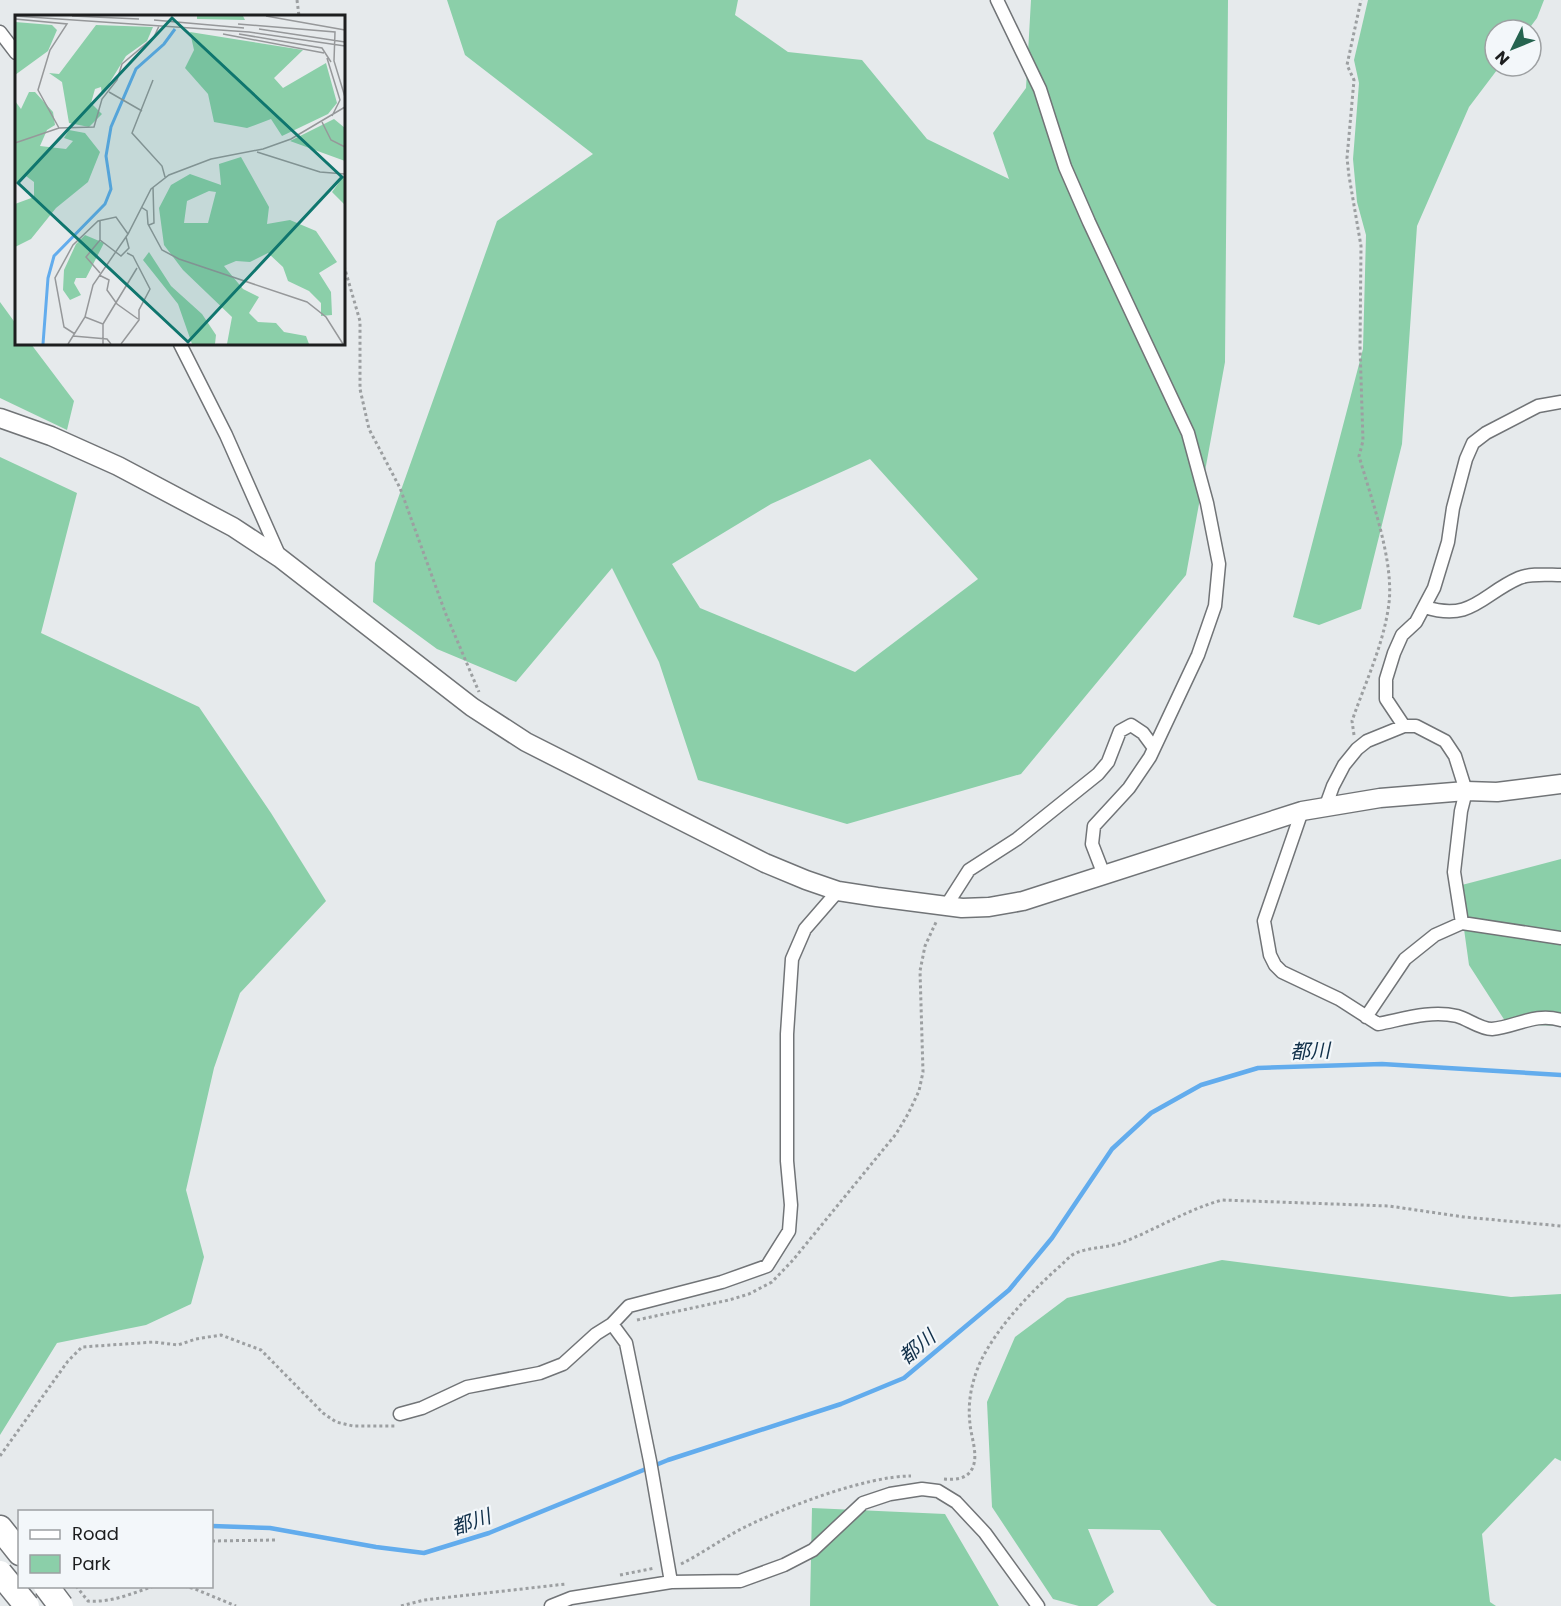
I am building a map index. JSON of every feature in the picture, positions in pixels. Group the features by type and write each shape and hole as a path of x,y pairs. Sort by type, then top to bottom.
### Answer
{"highway":[{"path":"0,1528 18,1550"},
{"path":"0,1573 27,1606"},
{"path":"47,1588 61,1606"}],"street":[{"path":"997,0 1040,89 1065,167 1089,222 1188,433 1207,503 1219,564 1215,606 1198,655 1150,757 1129,788 1094,826 1092,844 1104,875"},
{"path":"0,32 15,51"},
{"path":"181,345 226,435 280,558"},
{"path":"1404,726 1386,699 1386,679 1402,635 1416,622 1434,588 1448,542 1459,482 1473,443 1486,433 1538,406 1561,402"},
{"path":"0,418 51,435 118,466 233,527 280,558 472,707 526,742 765,863 838,891 962,908 989,907 1023,901 1302,811 1380,798 1466,791 1497,792 1561,784"},
{"path":"1425,607 1438,611 1461,610 1479,603 1520,577 1561,574"},
{"path":"946,906 969,870 1017,839 1098,774 1108,762 1120,731 1131,725 1143,733 1154,748"},
{"path":"1325,808 1344,765 1367,741 1404,726 1416,726 1445,741 1455,756 1466,791 1461,811 1454,872 1462,923"},
{"path":"1302,811 1264,921 1270,955 1282,972 1340,999 1378,1024 1431,1013 1458,1016 1488,1029 1500,1028 1529,1018 1561,1020"},
{"path":"398,1420 467,1387 540,1373 563,1364 596,1334 612,1324 629,1306 722,1282 767,1266 789,1231 791,1205 787,1161 787,1034 792,959 805,929 838,891"},
{"path":"1366,1017 1405,959 1435,935 1462,923 1561,938"},
{"path":"612,1324 626,1343 671,1582"},
{"path":"550,1606 571,1598 671,1582 740,1581 784,1565 813,1550 863,1503 890,1494 922,1489 938,1491 956,1502 985,1533 1038,1606"}],"path":[{"path":"297,0 299,15"},
{"path":"1357,749 1352,721 1384,631 1389,601 1386,554 1359,456 1363,441 1360,346 1361,246 1347,158 1354,80 1347,64 1361,0"},
{"path":"345,269 360,321 360,389 369,429 400,488 445,612 479,693"},
{"path":"612,1324 729,1300 749,1294 772,1282 793,1260 896,1134 919,1091 923,1072 920,971 925,946 946,906"},
{"path":"934,1478 955,1480 972,1471 974,1448 969,1423 970,1394 975,1372 1003,1326 1034,1290 1075,1253 1119,1243 1206,1204 1222,1200 1389,1206 1464,1217 1561,1226"},
{"path":"0,1456 68,1361 82,1347 154,1342 178,1345 221,1335 261,1350 323,1413 336,1422 353,1426 398,1420"},
{"path":"616,1576 668,1565 677,1566 743,1528 796,1505 897,1476 915,1476"},
{"path":"213,1541 275,1540"},
{"path":"401,1606 424,1600 573,1584"},
{"path":"77,1588 88,1601 98,1602 151,1588"},
{"path":"190,1588 236,1606"}],"green space":[{"path":"447,0 738,0 735,15 788,52 862,60 927,139 1009,179 993,133 1026,88 1031,0 1228,0 1225,362 1186,575 1021,774 847,824 698,780 659,662 612,568 516,682 437,649 373,602 375,563 497,221 593,154 465,55","holes":["870,459 978,579 855,672 700,608 672,564 771,504"]},
{"path":"1368,0 1544,0 1537,18 1483,18 1483,78 1491,78 1469,107 1417,226 1402,444 1361,609 1319,625 1293,617 1363,349 1366,235 1357,202 1353,159 1359,83 1354,60"},
{"path":"0,302 15,323 15,345 32,345 74,401 67,430 0,398"},
{"path":"0,457 77,493 41,633 199,707 271,813 326,901 240,993 214,1068 186,1190 204,1257 191,1304 146,1325 57,1343 0,1435"},
{"path":"1561,859 1561,1026 1507,1024 1469,965 1458,886"},
{"path":"1222,1260 1511,1297 1561,1294 1561,1461 1555,1458 1482,1534 1490,1602 1496,1606 1217,1606 1211,1602 1160,1530 1088,1529 1114,1592 1097,1606 1079,1606 1053,1599 992,1507 987,1402 1015,1337 1067,1298"},
{"path":"812,1508 945,1514 999,1606 810,1606"}],"waterway":[{"name":"都川","path":"213,1526 270,1528 424,1553 489,1533 668,1460 841,1404 904,1378 1009,1290 1052,1238 1112,1149 1151,1113 1201,1085 1258,1068 1382,1064 1561,1075"}]}
